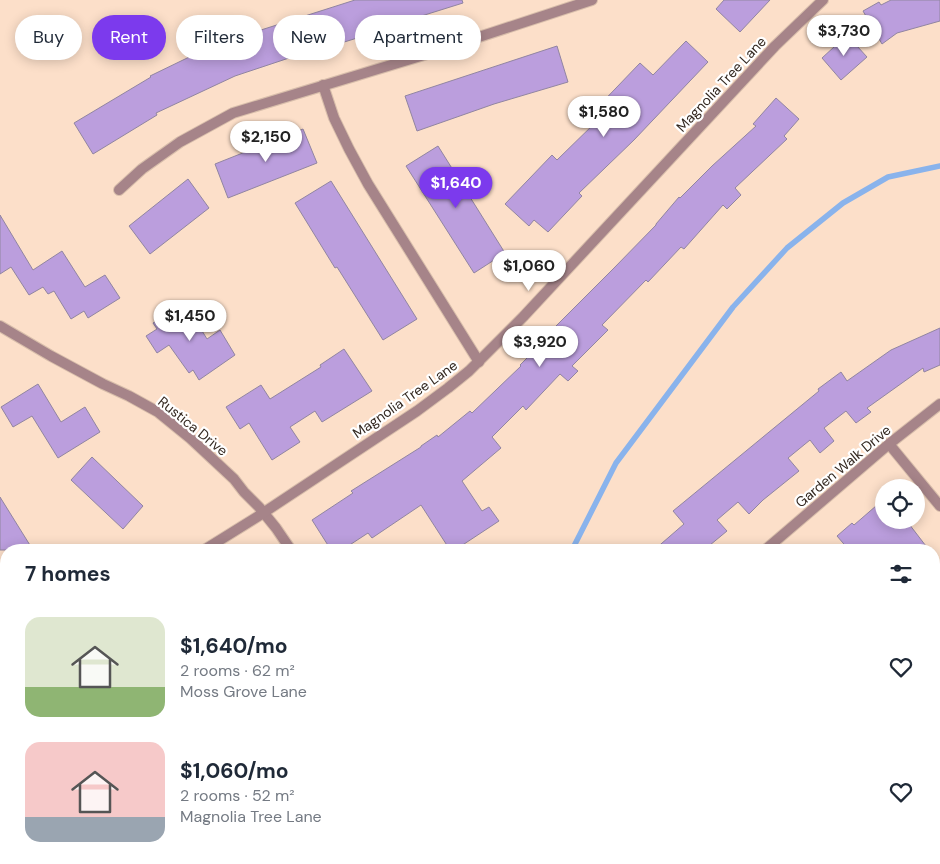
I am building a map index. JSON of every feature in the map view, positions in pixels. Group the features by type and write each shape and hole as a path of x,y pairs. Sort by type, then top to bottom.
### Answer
{"street":[{"path":"119,190 142,169 180,142 233,113 424,55 592,0"},
{"name":"Magnolia Tree Lane","path":"213,544 417,411 479,362 523,318 775,46 823,0"},
{"path":"323,85 334,118 368,184 479,362"},
{"name":"Rustica Drive","path":"0,326 51,356 158,412 215,460 234,479 263,512 287,544"},
{"name":"Garden Walk Drive","path":"772,544 889,444 940,404"},
{"path":"889,444 940,506"}],"building":[{"path":"355,0 462,0 463,3 425,15 355,15 355,39 345,42 345,15 308,15"},
{"path":"724,0 770,0 740,32 716,9"},
{"path":"891,0 940,0 940,21 897,33 882,44 863,11 879,2 881,5"},
{"path":"273,26 273,60 283,60 235,76 156,113 157,115 93,154 74,123 150,76 183,60 263,60 263,29"},
{"path":"847,35 867,57 841,80 822,58"},
{"path":"686,41 708,62 634,140 579,193 582,196 548,232 534,220 529,226 505,204 552,155 557,160 599,119 592,113 640,63 653,75"},
{"path":"557,46 568,82 494,104 417,131 405,96"},
{"path":"776,98 799,119 784,136 787,139 735,188 741,195 727,209 723,205 684,249 681,247 648,282 646,280 602,325 608,330 572,366 578,371 568,381 560,374 526,410 523,406 492,437 501,448 462,481 482,511 489,507 499,521 464,544 446,544 421,505 372,538 368,533 351,544 327,544 312,520 353,493 351,491 437,435 438,437 470,411 472,413 521,366 531,354 529,351 656,225 679,197 756,126 753,124"},
{"path":"303,129 317,163 228,198 215,164"},
{"path":"438,146 505,253 474,273 406,166"},
{"path":"188,179 209,208 150,254 129,226"},
{"path":"331,181 417,319 383,340 295,203"},
{"path":"0,215 33,270 62,251 85,287 105,275 120,298 88,318 84,311 71,319 54,291 48,294 43,287 29,295 11,267 0,274"},
{"path":"185,303 207,339 220,330 235,355 199,380 193,370 189,373 169,345 157,353 146,336 157,329 153,323"},
{"path":"940,328 940,365 924,372 923,368 867,408 871,412 856,423 846,411 824,428 834,441 820,453 810,440 788,458 799,471 749,514 738,502 717,520 727,531 711,544 661,544 684,524 673,511 819,391 818,389 841,372 847,381 891,350"},
{"path":"344,349 372,391 322,422 315,411 290,427 300,442 272,460 249,423 240,429 226,407 261,385 270,399 321,367 320,365"},
{"path":"38,384 61,422 85,407 100,432 58,458 32,416 13,427 1,407"},
{"path":"92,457 143,506 123,529 71,480"},
{"path":"0,497 29,544 0,544"},
{"path":"875,507 875,529 913,529 924,544 844,544 837,536 852,523 854,525"}],"waterway":[{"path":"575,544 616,463 733,307 787,248 843,203 888,177 940,166"}]}
